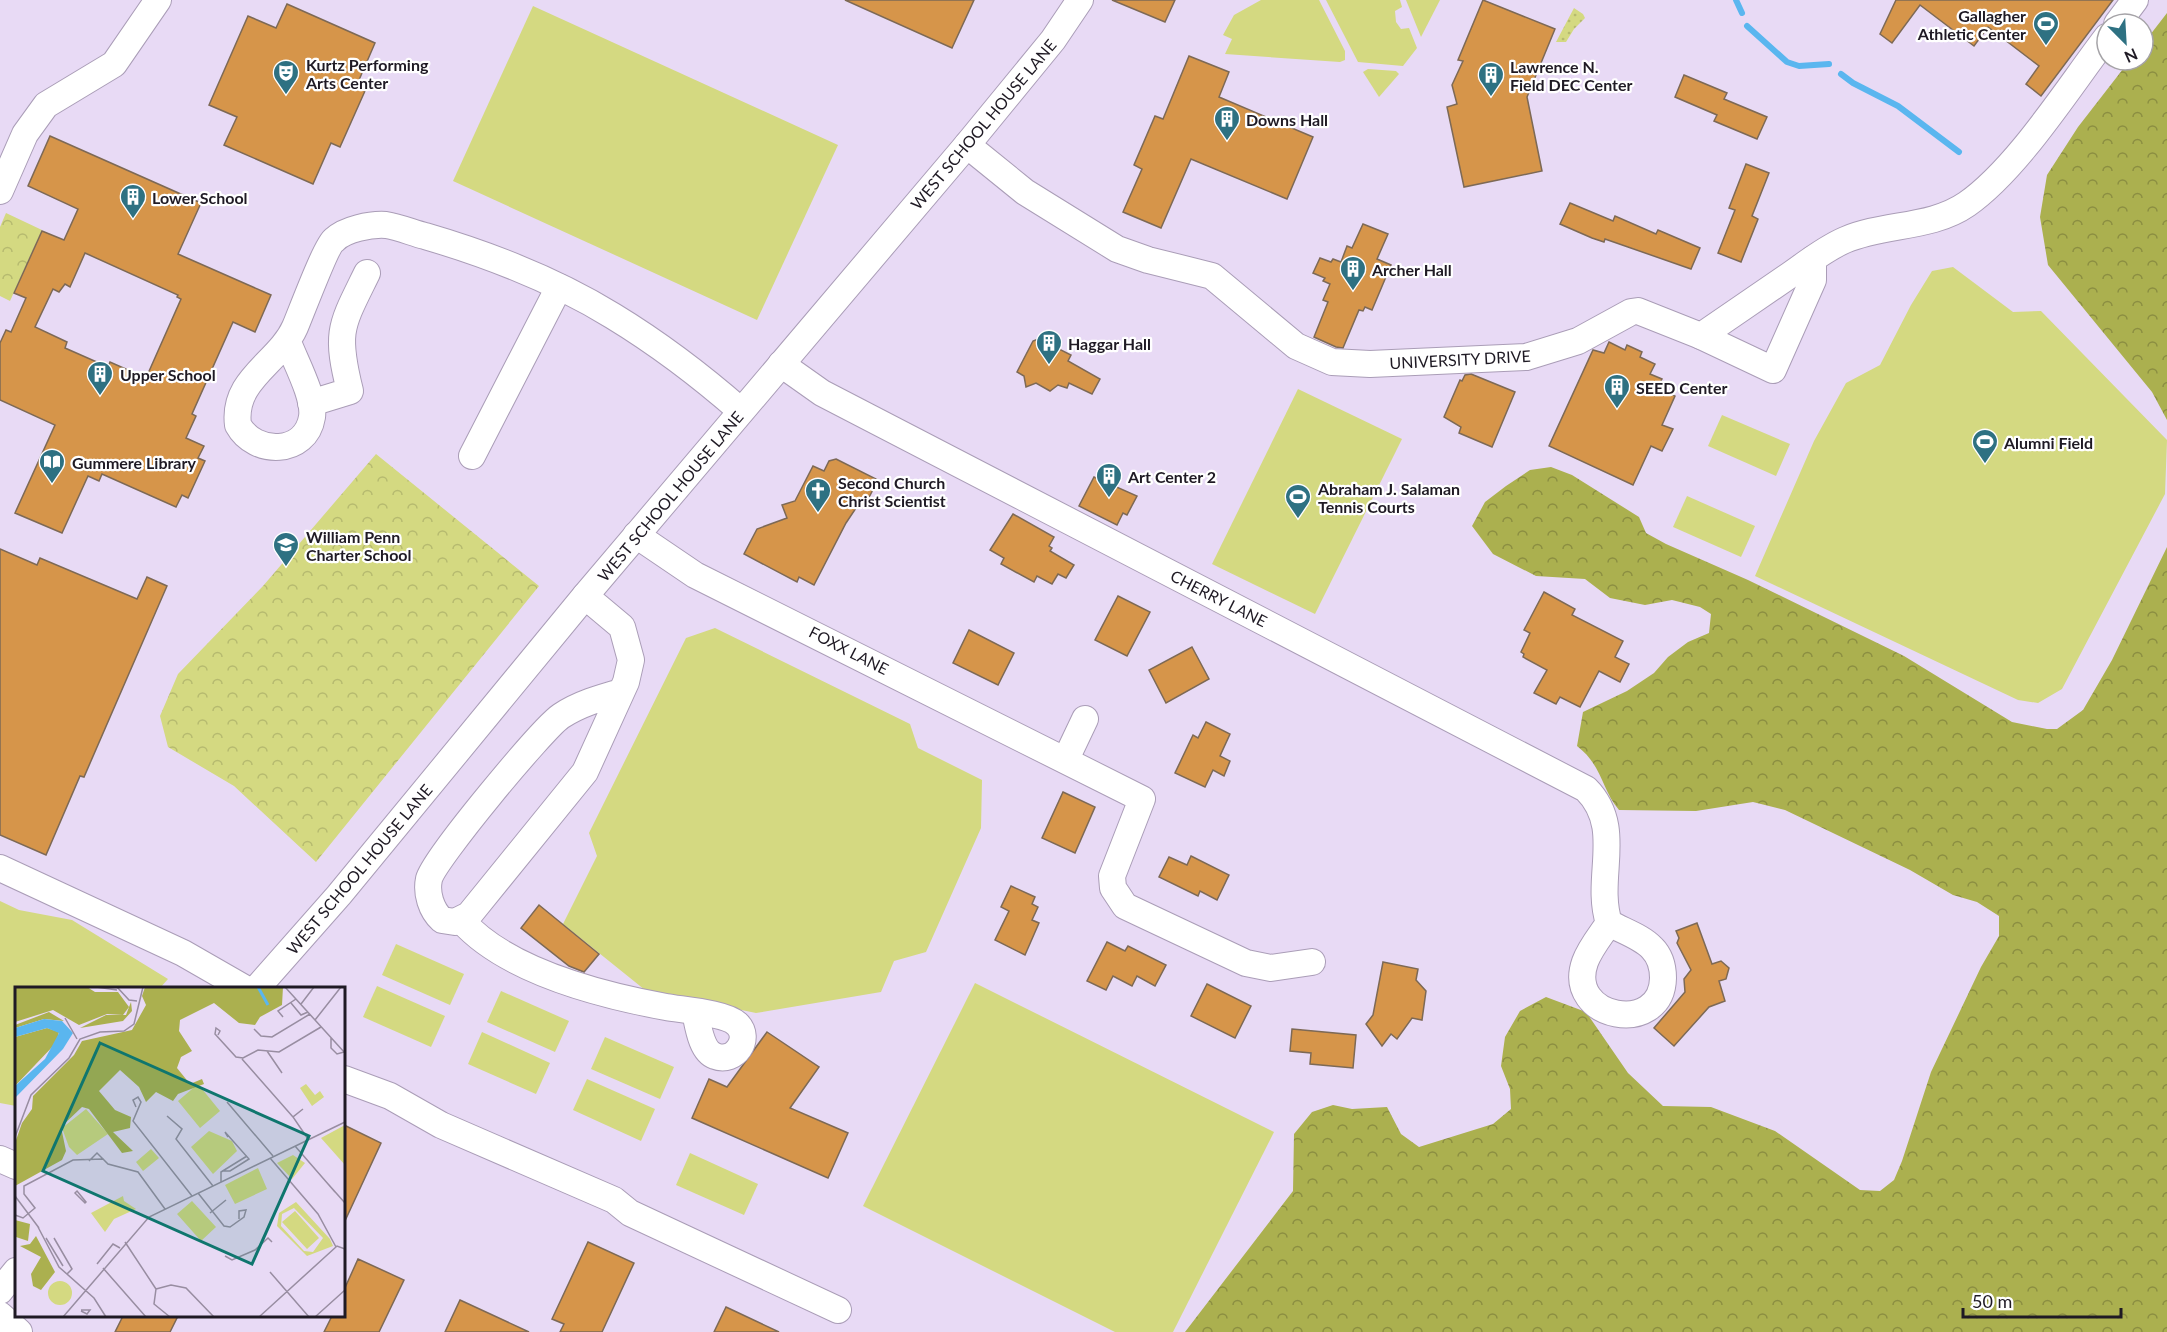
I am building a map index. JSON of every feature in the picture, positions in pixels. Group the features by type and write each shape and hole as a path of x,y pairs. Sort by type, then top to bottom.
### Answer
{"street":[{"path":"0,191 25,134 46,105 114,64 158,0"},
{"name":"WEST SCHOOL HOUSE LANE","path":"257,987 382,844 585,596 967,145 1053,40 1080,0"},
{"path":"1701,336 1835,245 1862,234 1934,219 1964,206 1996,180 2013,160 2072,69 2095,48"},
{"name":"UNIVERSITY DRIVE","path":"967,145 1025,192 1117,249 1140,258 1212,276 1296,346 1314,356 1332,362 1370,364 1526,357 1578,341 1631,312 1638,311 1701,336 1773,370 1813,280 1813,259"},
{"path":"288,342 311,403 312,417 308,428 299,438 286,446 274,448 252,442 238,425 239,400 246,386 288,342 333,240 370,226 387,225 452,244 559,287 612,315 659,345 695,371 741,411"},
{"path":"311,403 350,391 341,356 341,327 367,273"},
{"path":"472,456 559,287"},
{"name":"CHERRY LANE","path":"781,364 822,393 1576,783 1593,796 1604,816 1609,842 1605,906 1609,923"},
{"name":"FOXX LANE","path":"636,536 694,575 1142,799 1112,876 1113,888 1125,906 1246,963 1271,968 1312,962"},
{"path":"462,921 585,772 605,733 630,670 631,660 626,636 616,620 585,596"},
{"path":"621,692 571,710 548,727 438,860 429,879 433,909 442,920 462,921 493,947 577,985 624,999 695,1012"},
{"path":"1066,759 1085,719"},
{"path":"0,868 183,953 242,987"},
{"path":"345,1079 390,1096 441,1125 614,1200 630,1213 838,1310"},
{"path":"0,1159 15,1166"},
{"path":"0,1291 15,1272"},
{"path":"0,1315 19,1332"}],"green space":[{"path":"1261,0 1319,0 1345,51 1345,60 1340,62 1225,54 1232,39 1223,35 1234,15"},
{"path":"1326,0 1400,0 1402,7 1395,11 1396,22 1401,29 1409,28 1417,48 1403,66 1358,62"},
{"path":"1406,0 1440,0 1421,37"},
{"path":"533,6 838,145 757,320 453,181"},
{"path":"1574,8 1585,18 1566,42 1556,42"},
{"path":"2167,13 2167,420 2152,392 2048,265 2040,217 2047,175 2078,127 2121,72 2155,72 2155,28"},
{"path":"1368,69 1396,71 1399,74 1379,97 1363,72"},
{"path":"6,213 42,230 10,301 0,296 0,227"},
{"name":"Alumni Field","path":"1953,267 2013,312 2041,311 2167,440 2165,494 2062,689 2038,703 2018,700 1755,576 1814,441 1846,383 1880,365 1911,305 1932,271"},
{"name":"Abraham J. Salaman Tennis Courts","path":"1298,389 1402,439 1315,614 1212,564"},
{"path":"1722,415 1790,444 1776,476 1708,446"},
{"path":"376,454 539,586 316,862 234,786 168,747 160,716 178,674 263,586"},
{"path":"1551,467 1572,475 1639,517 1646,533 1666,544 1748,580 1904,656 2012,722 2047,729 2057,729 2083,710 2112,660 2167,547 2167,1332 1185,1332 1293,1191 1294,1134 1312,1112 1333,1105 1352,1109 1387,1107 1401,1134 1419,1147 1493,1124 1511,1109 1510,1089 1501,1066 1505,1037 1520,1011 1546,997 1586,1012 1628,1073 1663,1106 1711,1107 1775,1131 1860,1190 1880,1191 1894,1180 1931,1072 1981,967 1999,936 1999,916 1977,902 1953,895 1910,870 1785,810 1753,802 1696,811 1619,810 1608,794 1592,761 1577,746 1583,712 1627,691 1654,673 1668,657 1688,642 1709,633 1711,614 1700,607 1672,600 1645,605 1610,598 1585,579 1536,576 1493,554 1472,526 1485,502 1530,470"},
{"path":"1687,496 1755,526 1741,557 1673,527"},
{"path":"715,628 910,724 918,748 982,780 981,828 926,952 894,961 881,992 756,1013 645,990 563,924 597,856 589,833 686,638"},
{"path":"0,901 19,910 72,920 168,979 161,987 15,987 15,1106 0,1103"},
{"path":"396,944 464,974 450,1005 382,975"},
{"path":"975,983 1274,1132 1173,1332 1115,1332 863,1206"},
{"path":"377,986 445,1016 431,1047 363,1017"},
{"path":"501,991 569,1021 555,1052 487,1022"},
{"path":"482,1032 550,1063 536,1094 468,1064"},
{"path":"605,1037 674,1067 660,1099 591,1069"},
{"path":"587,1079 655,1109 641,1141 573,1110"},
{"path":"690,1153 758,1184 744,1215 676,1185"}],"building":[{"path":"845,0 974,0 952,48"},
{"path":"1112,0 1175,0 1165,22"},
{"name":"Lawrence N. Field DEC Center","path":"1483,0 1555,29 1527,97 1542,171 1464,187 1447,107 1457,104 1452,85 1463,61 1458,60"},
{"name":"Gallagher Athletic Center","path":"1896,0 2113,0 2104,12 2095,12 2095,24 2041,96 2026,84 2039,66 1988,27 1974,46 1920,5 1892,43 1880,34"},
{"path":"287,4 375,43 356,87 365,91 340,147 331,143 313,184 224,145 237,117 209,105 248,16 276,28"},
{"name":"Downs Hall","path":"1189,56 1229,72 1219,97 1313,137 1287,199 1191,159 1161,228 1123,212 1142,169 1134,165 1155,116 1163,119"},
{"path":"1684,75 1727,93 1724,99 1767,117 1757,139 1714,121 1717,115 1675,97"},
{"name":"Upper School","path":"50,136 201,203 178,254 271,295 255,332 233,322 192,414 196,416 186,438 204,446 198,458 205,461 188,498 182,495 176,507 102,474 99,481 88,476 62,533 15,513 55,425 0,400 0,343 6,330 11,332 26,298 14,293 42,231 64,240 78,209 28,186","holes":["85,253 178,295 177,297 181,299 146,378 110,362 108,367 65,348 67,342 35,327 53,289 59,292 65,284 70,287"]},
{"path":"1746,164 1769,173 1752,216 1758,219 1741,262 1718,253 1735,210 1729,208"},
{"path":"1570,203 1613,221 1615,216 1656,234 1658,230 1700,248 1691,269 1605,239 1604,242 1592,238 1560,224"},
{"name":"Archer Hall","path":"1363,224 1388,234 1377,259 1391,265 1372,310 1365,307 1363,311 1359,310 1343,348 1336,347 1314,337 1328,302 1323,300 1330,284 1323,281 1325,278 1313,273 1320,258 1331,262 1333,259 1341,262 1347,246 1352,248"},
{"name":"Haggar Hall","path":"1048,335 1051,345 1071,355 1068,361 1100,379 1092,394 1069,383 1067,388 1058,385 1050,391 1036,383 1026,387 1024,376 1017,372 1033,341"},
{"name":"SEED Center","path":"1609,342 1625,350 1627,345 1642,352 1640,357 1655,364 1650,374 1662,379 1658,388 1675,396 1662,425 1673,429 1662,451 1651,446 1633,485 1549,446 1593,350 1604,353"},
{"path":"1471,374 1515,392 1492,447 1459,433 1461,427 1444,417 1460,380 1462,381 1465,375"},
{"path":"836,459 878,480 865,505 856,508 846,523 814,585 799,577 797,582 744,554 757,529 787,518 782,505 795,501 813,466 824,471 829,461"},
{"name":"Art Center 2","path":"1094,477 1137,496 1127,515 1123,513 1117,525 1079,506"},
{"path":"1013,514 1054,537 1049,546 1052,548 1050,551 1074,565 1066,578 1058,574 1052,584 1037,576 1034,582 1001,564 1004,558 990,550"},
{"path":"0,549 37,565 40,558 137,599 147,577 167,586 84,777 80,776 46,855 0,835"},
{"path":"1544,592 1575,609 1572,615 1623,641 1615,657 1629,664 1620,682 1599,671 1580,707 1560,697 1556,704 1534,693 1547,670 1523,657 1524,654 1521,652 1530,633 1524,630"},
{"path":"1118,596 1150,612 1127,656 1095,640"},
{"path":"969,630 1014,653 998,685 953,663"},
{"path":"1192,647 1209,679 1166,703 1149,670"},
{"path":"1206,722 1230,734 1220,756 1230,761 1224,776 1213,770 1205,787 1175,773 1193,735 1198,738"},
{"path":"1063,792 1095,807 1075,853 1042,838"},
{"path":"1191,856 1229,875 1217,900 1200,891 1198,896 1159,877 1169,857 1187,865"},
{"path":"1011,886 1035,897 1032,904 1038,907 1032,920 1039,923 1025,955 995,940 1009,911 1001,907"},
{"path":"539,905 599,954 584,972 569,966 521,928"},
{"path":"1697,923 1712,964 1721,961 1729,968 1726,979 1719,981 1725,1001 1709,1007 1674,1046 1654,1028 1685,992 1684,979 1691,970 1677,943 1679,938 1676,931"},
{"path":"1107,942 1125,951 1128,946 1166,965 1155,986 1137,976 1132,986 1113,976 1106,990 1087,981"},
{"path":"1383,962 1418,969 1416,980 1426,991 1422,1020 1412,1018 1397,1039 1391,1034 1382,1046 1366,1024 1373,1015"},
{"path":"1207,984 1251,1006 1235,1038 1191,1016"},
{"path":"1292,1029 1356,1035 1353,1068 1310,1064 1311,1053 1290,1051"},
{"path":"767,1032 819,1067 790,1108 848,1133 828,1178 692,1118 709,1079 727,1087"},
{"path":"345,1125 381,1143 345,1221"},
{"path":"588,1242 634,1263 602,1332 560,1332 564,1324 552,1319"},
{"path":"358,1259 404,1280 379,1332 324,1332 332,1317 345,1317 345,1288"},
{"path":"460,1300 529,1332 445,1332"},
{"path":"726,1307 779,1332 714,1332"},
{"path":"122,1317 178,1317 170,1332 115,1332"}],"waterway":[{"path":"1736,0 1742,13"},
{"path":"1747,26 1787,62 1799,66 1829,64"},
{"path":"1841,74 1853,83 1898,106 1959,152"}],"place":[{"name":"Gallagher Athletic Center","path":"2046,47"},
{"name":"Kurtz Performing Arts Center","path":"286,96"},
{"name":"Lawrence N. Field DEC Center","path":"1491,98"},
{"name":"Downs Hall","path":"1227,142"},
{"name":"Lower School","path":"133,220"},
{"name":"Archer Hall","path":"1353,292"},
{"name":"Haggar Hall","path":"1049,366"},
{"name":"Upper School","path":"100,397"},
{"name":"SEED Center","path":"1617,410"},
{"name":"Alumni Field","path":"1985,465"},
{"name":"Gummere Library","path":"52,485"},
{"name":"Art Center 2","path":"1109,499"},
{"name":"Second Church Christ Scientist","path":"818,514"},
{"name":"Abraham J. Salaman Tennis Courts","path":"1298,520"},
{"name":"William Penn Charter School","path":"286,568"}]}
